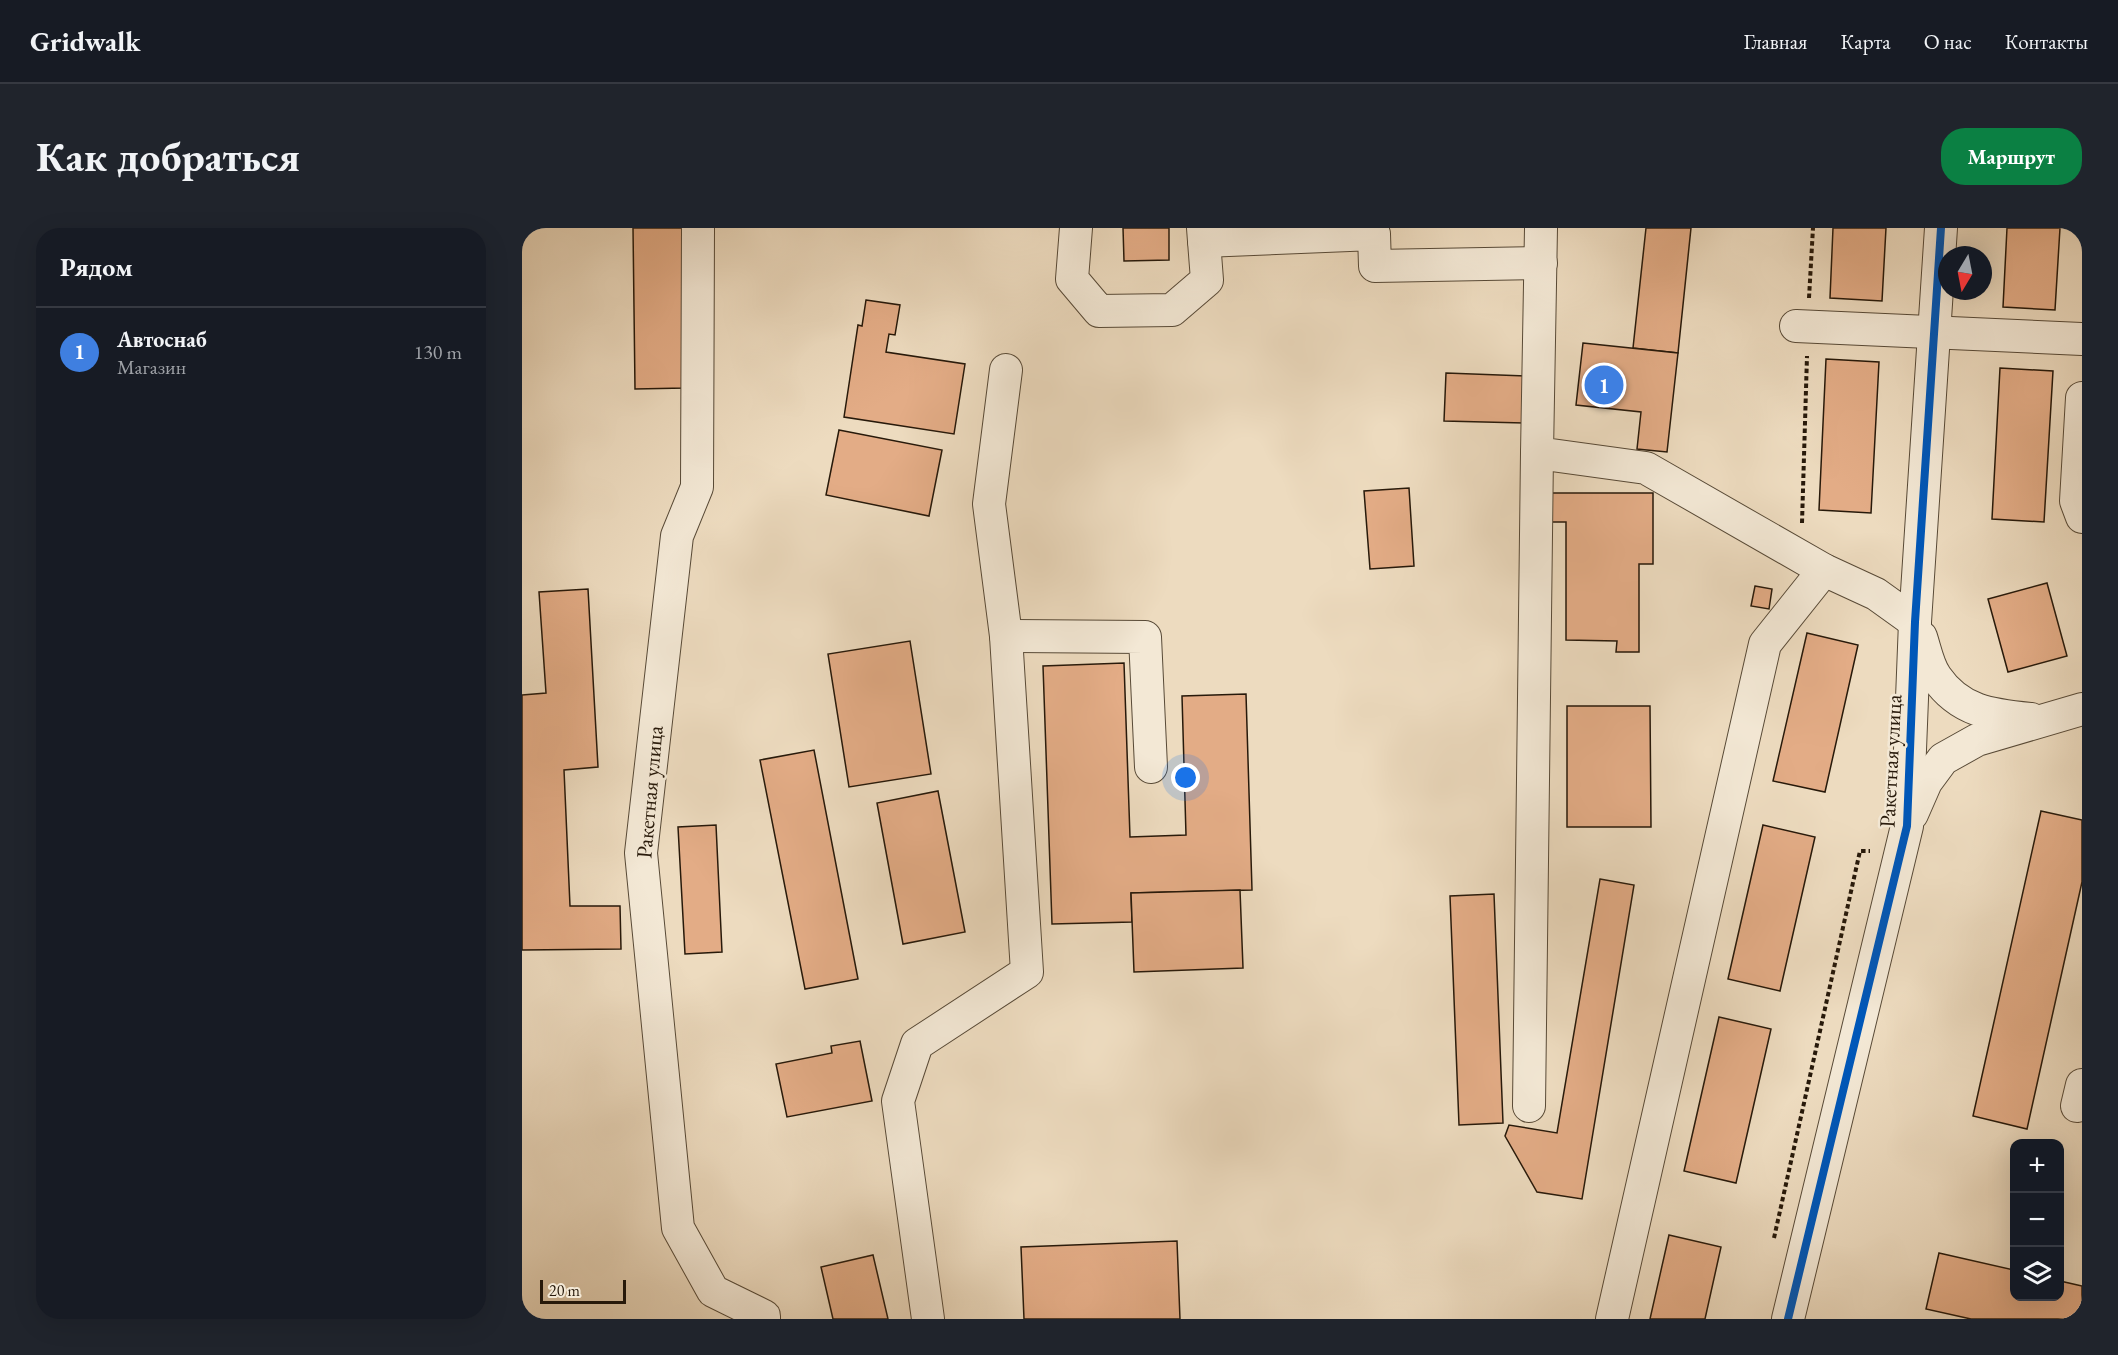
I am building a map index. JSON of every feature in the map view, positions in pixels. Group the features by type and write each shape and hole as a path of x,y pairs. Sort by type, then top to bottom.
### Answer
{"street":[{"name":"Ракетная улица","path":"698,228 697,487 677,536 641,853 678,1228 714,1291 764,1316 764,1319"},
{"path":"1076,228 1072,279 1099,312 1172,310 1206,280 1203,235 1374,231 1375,266 1541,263"},
{"path":"1529,1106 1541,228"},
{"name":"Ракетная улица","path":"1788,1319 1904,839 1915,622 1941,228"},
{"path":"1802,326 2082,339"},
{"path":"928,1319 898,1101 917,1044 1027,972 1006,636 989,504 1006,370"},
{"path":"2082,398 2076,501 2082,517"},
{"path":"1537,453 1646,468 1812,563 1876,594 1915,622 1935,676 1959,701 1986,714 2040,720"},
{"path":"1612,1319 1765,644 1812,563"},
{"path":"1006,636 1145,637 1151,767"},
{"path":"1904,839 1926,782 1943,759 1977,740 2082,709"}],"path":[{"path":"1812,563 1802,326 1814,228"},
{"path":"1771,1249 1860,851 1904,839"}],"building":[{"path":"633,228 683,228 685,388 635,389"},
{"path":"1123,228 1169,228 1169,260 1124,261"},
{"path":"1646,228 1691,228 1678,353 1633,348"},
{"path":"1833,228 1886,228 1882,301 1830,298"},
{"path":"2007,228 2060,228 2055,310 2003,307"},
{"path":"866,300 900,305 895,335 889,334 886,352 965,364 954,434 844,417 858,325 862,326"},
{"path":"1583,343 1678,353 1667,452 1637,449 1641,412 1576,405"},
{"path":"1826,359 1879,362 1871,513 1819,510"},
{"path":"2000,368 2053,371 2044,522 1992,519"},
{"path":"1446,373 1526,376 1524,423 1444,421"},
{"path":"839,430 942,450 929,516 826,495"},
{"path":"1409,488 1414,566 1370,569 1364,491"},
{"path":"1552,493 1653,493 1653,564 1639,564 1639,652 1616,652 1617,641 1566,640 1566,522 1552,522"},
{"path":"2047,583 2067,656 2008,672 1988,599"},
{"path":"1755,586 1772,589 1769,609 1751,606"},
{"path":"588,589 598,767 564,770 570,906 620,906 621,949 522,950 522,695 546,693 539,592"},
{"path":"1807,633 1858,645 1825,792 1773,781"},
{"path":"910,641 931,774 849,787 828,654"},
{"path":"1124,663 1130,837 1186,835 1182,696 1246,694 1252,890 1131,893 1132,922 1052,924 1043,666"},
{"path":"1567,706 1650,706 1651,827 1567,827"},
{"path":"814,750 858,979 805,989 760,760"},
{"path":"938,791 965,932 903,944 877,803"},
{"path":"2041,811 2082,820 2082,882 2027,1129 1973,1116"},
{"path":"716,825 722,952 685,954 678,827"},
{"path":"1763,825 1815,837 1780,991 1728,979"},
{"path":"1600,879 1634,885 1582,1199 1537,1192 1505,1136 1509,1125 1557,1133"},
{"path":"1240,890 1243,968 1134,972 1131,893"},
{"path":"1494,894 1503,1123 1459,1125 1450,896"},
{"path":"1719,1017 1771,1029 1736,1183 1684,1171"},
{"path":"860,1041 872,1101 787,1117 776,1064 832,1053 831,1046"},
{"path":"1669,1235 1721,1247 1705,1319 1650,1319"},
{"path":"1177,1241 1180,1319 1024,1319 1021,1247"},
{"path":"1939,1253 2010,1269 2010,1301 2064,1301 2064,1282 2082,1286 2082,1319 1971,1319 1926,1309"},
{"path":"873,1255 888,1319 833,1319 821,1267"}],"cycle path":[{"path":"1788,1319 1907,826 1915,622 1941,228"}],"place":[{"name":"Автоснаб","path":"1604,385"}]}
